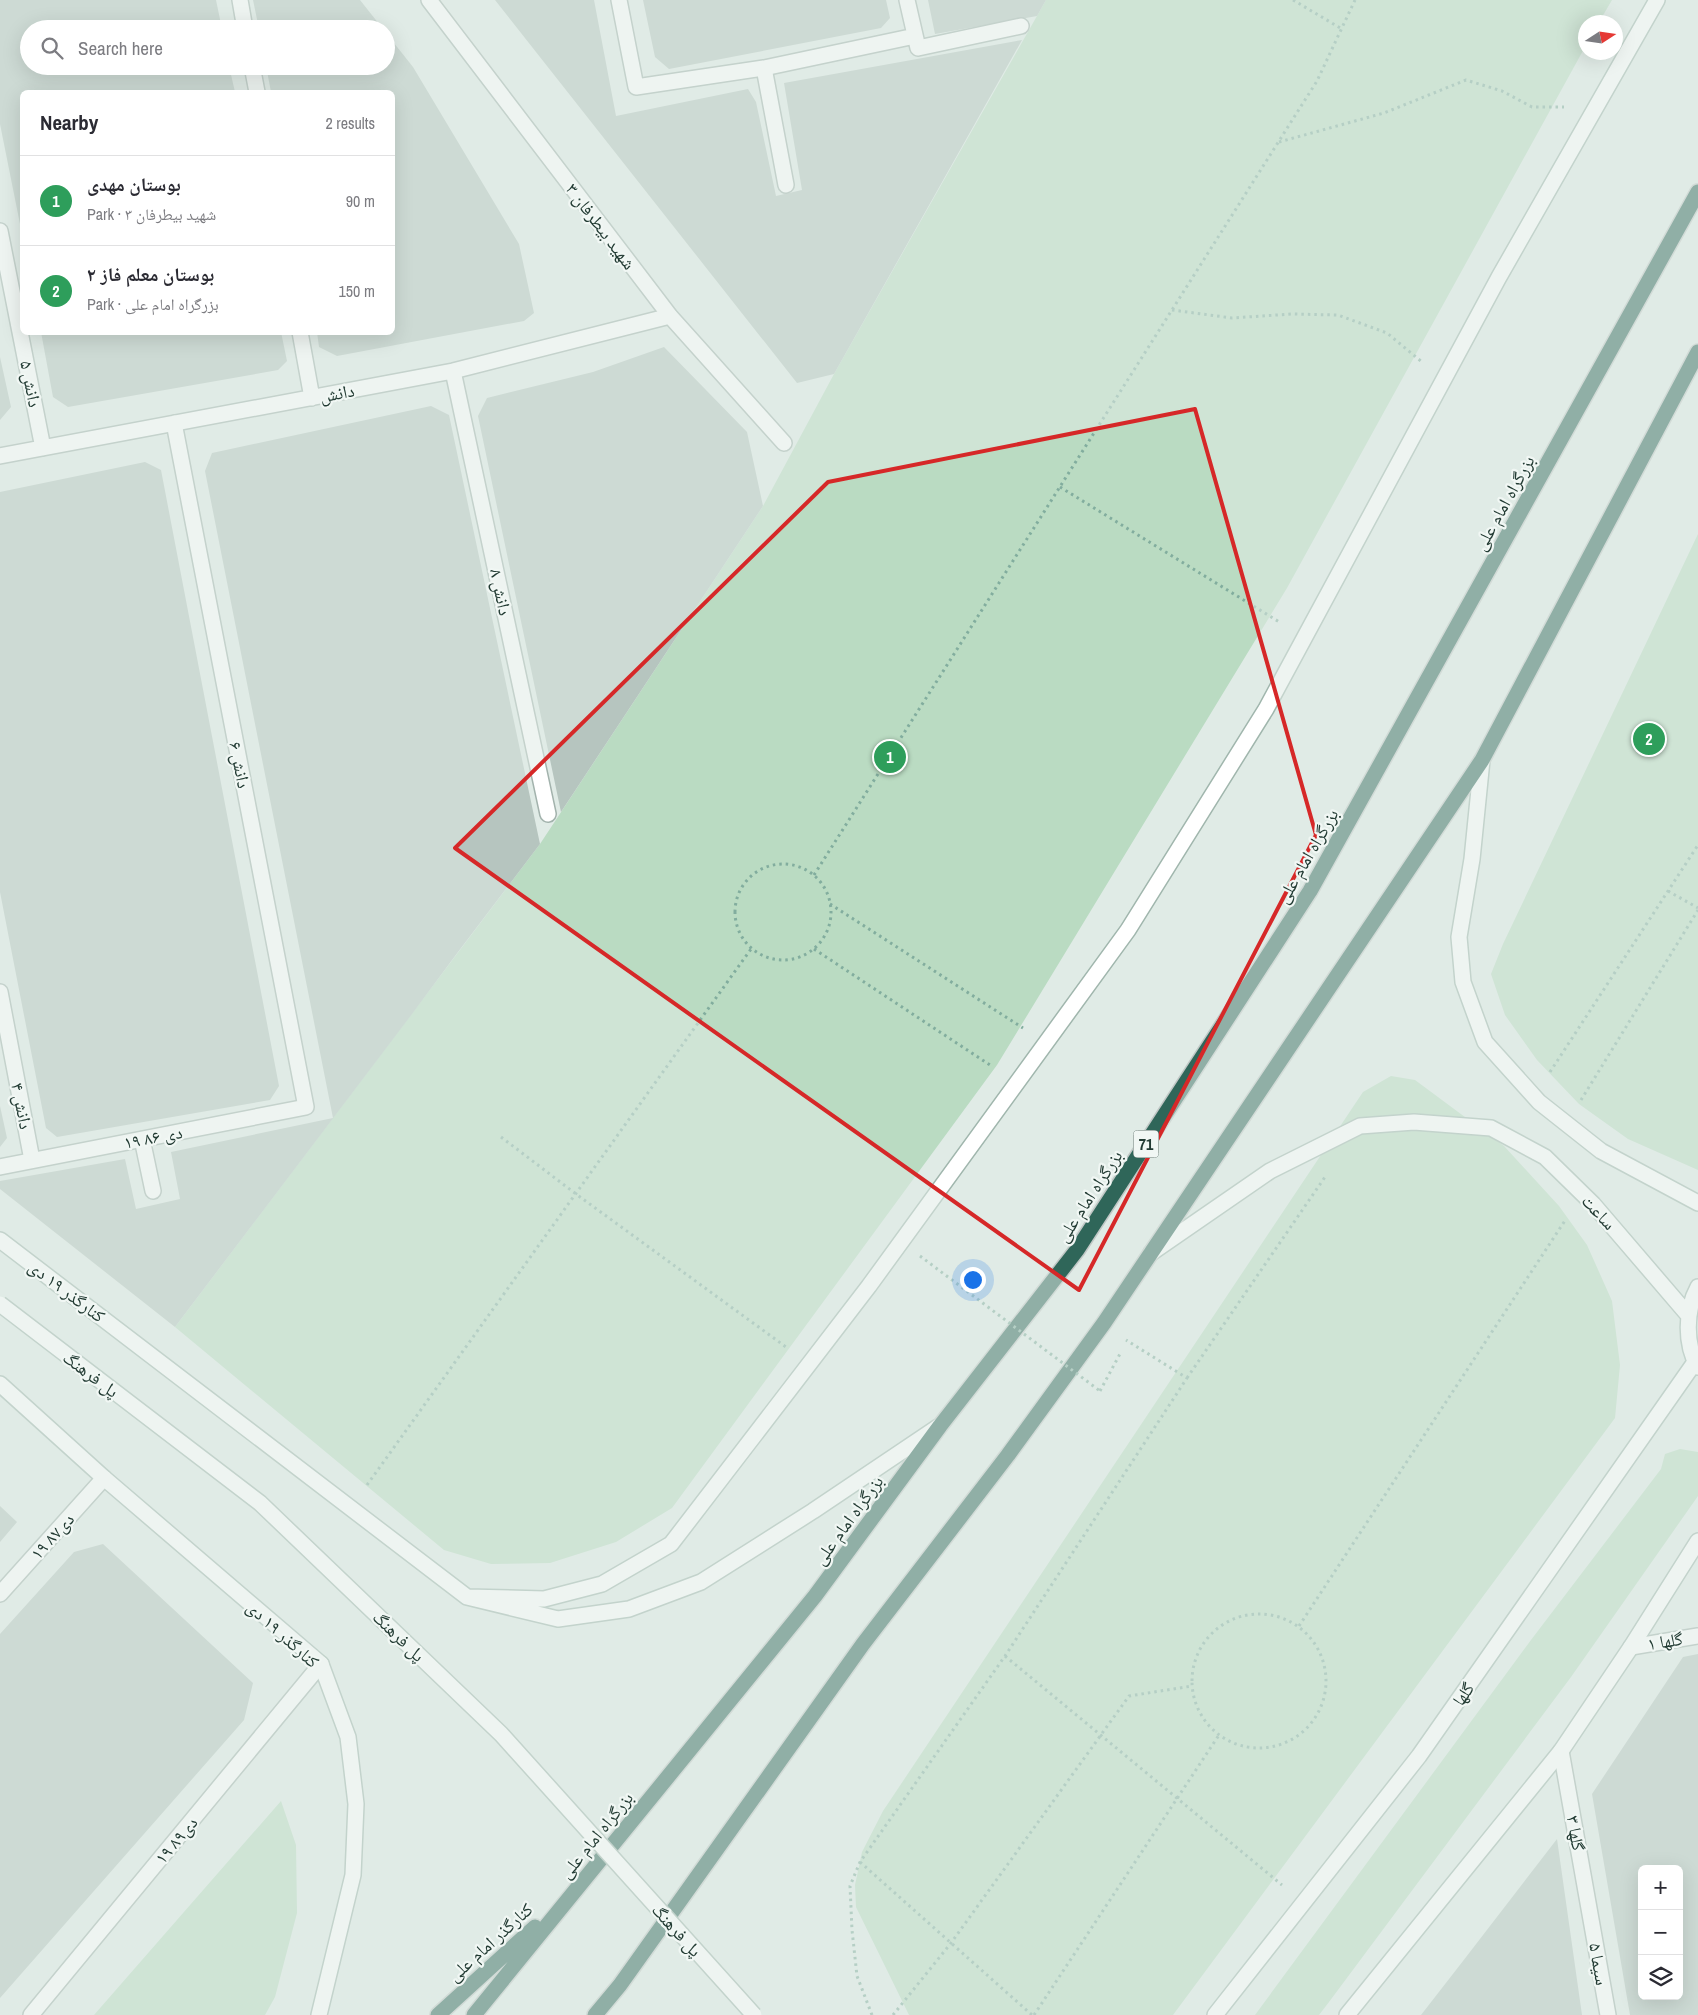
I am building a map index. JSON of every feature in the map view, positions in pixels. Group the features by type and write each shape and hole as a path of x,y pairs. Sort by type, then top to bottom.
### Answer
{"highway":[{"name":"بزرگراه امام علی","path":"474,2015 815,1596 940,1426 1077,1250 1310,891 1698,192"},
{"path":"594,2015 620,1985 863,1644 1008,1454 1108,1317 1482,760 1698,352"},
{"name":"کنارگذر امام علی","path":"438,2015 568,1898"},
{"path":"605,2015 620,1985"}],"main road":[{"path":"240,0 243,20"},
{"name":"شهید بیطرفان ۳","path":"429,0 670,316 784,443"},
{"path":"619,0 636,87 764,68 915,36"},
{"path":"908,0 918,48 1021,26"},
{"path":"467,1597 544,1598 602,1584 671,1544 869,1286 1128,930 1266,708 1498,277 1657,0"},
{"path":"764,68 786,185"},
{"path":"254,75 257,90"},
{"name":"دانش ۵","path":"0,231 20,330"},
{"name":"دانش","path":"0,456 453,371 670,316"},
{"name":"دانش ۵","path":"21,335 44,448"},
{"path":"301,335 312,398"},
{"name":"دانش ۸","path":"453,371 548,814"},
{"name":"۶ دانش","path":"174,423 306,1107"},
{"path":"1482,760 1472,859 1459,937 1463,982 1485,1042 1534,1097 1601,1151 1698,1203"},
{"name":"دانش ۴","path":"0,992 32,1160"},
{"name":"۱۹ دی ۸۶","path":"0,1166 306,1107"},
{"name":"ساعت","path":"1151,1253 1270,1171 1360,1126 1414,1122 1491,1128 1545,1157 1582,1194 1689,1316"},
{"path":"142,1139 153,1191"},
{"name":"کنارگذر ۱۹ دی","path":"0,1240 467,1597"},
{"path":"1696,1364 1689,1339 1689,1316 1698,1287"},
{"name":"پل فرهنگ","path":"0,1304 260,1503 501,1734 754,2015"},
{"name":"گلها","path":"1215,2015 1419,1756 1696,1364"},
{"name":"کنارگذر ۱۹ دی","path":"0,1384 104,1478 321,1664 348,1737 356,1804 353,1875 319,2015"},
{"path":"467,1597 558,1619 629,1609 701,1582 813,1511 940,1426"},
{"name":"۱۹ دی۸۷","path":"0,1594 104,1478"},
{"path":"1347,2015 1561,1751 1631,1647 1698,1541"},
{"name":"گلها ۱","path":"1631,1647 1698,1636"},
{"name":"۱۹ دی۸۹","path":"31,2015 321,1664"},
{"name":"گلها ۳","path":"1561,1751 1590,1914"},
{"name":"سیما ۵","path":"1590,1914 1608,2015"}],"path":[{"path":"1293,0 1342,29"},
{"path":"814,875 1317,81 1355,0"},
{"path":"1278,142 1384,113 1466,80 1502,91 1532,107 1595,108"},
{"path":"1172,310 1232,318 1292,314 1338,315 1387,333 1443,380"},
{"path":"1060,487 1304,638"},
{"path":"1534,1097 1698,844"},
{"path":"783,864 799,867 814,875 824,888 830,904 830,921 824,937 814,949 799,958 782,960 766,958 751,949 741,936 735,920 735,904 741,888 752,875 767,867 783,864"},
{"path":"1566,1124 1698,909 1668,891"},
{"path":"830,904 1046,1042"},
{"path":"350,1508 751,949"},
{"path":"814,949 1017,1082"},
{"path":"501,1137 576,1194 810,1364"},
{"path":"872,2015 857,1976 852,1930 850,1886 860,1862 1005,1656 1187,1378 1327,1175"},
{"path":"1299,1626 1582,1194"},
{"path":"920,1256 1100,1391 1127,1340 1187,1378"},
{"path":"1263,1612 1282,1617 1299,1626 1313,1639 1323,1656 1327,1675 1325,1694 1319,1712 1308,1728 1292,1740 1274,1747 1255,1748 1236,1744 1219,1736 1206,1722 1196,1705 1192,1686 1193,1666 1199,1649 1211,1633 1226,1621 1244,1614 1263,1612"},
{"path":"1005,1656 1304,1902"},
{"path":"893,2015 951,1943 1129,1696 1192,1686"},
{"path":"860,1862 1033,2015 1219,1736"}],"highlighted area":[{"path":"1195,409 1316,835 1079,1290 455,848 828,482"}],"green space":[{"path":"1046,0 1612,0 1603,15 1578,15 1578,60 1287,588 997,1065 672,1508 616,1542 550,1563 491,1564 444,1550 175,1327 540,844 763,506 834,374"},
{"path":"1698,534 1698,1170 1628,1139 1579,1104 1537,1060 1505,1015 1491,974 1503,944"},
{"path":"1391,1076 1415,1080 1504,1146 1559,1206 1587,1245 1612,1301 1620,1365 1615,1418 1173,2015 909,2015 856,1907 855,1885 862,1852 883,1811 1363,1092"},
{"path":"1680,1449 1698,1452 1698,1496 1571,1677 1329,2002 1319,2015 1255,2015 1531,1640 1661,1469 1665,1454"},
{"path":"281,1801 296,1845 297,1913 275,1997 265,2015 94,2015"}],"building":[{"path":"0,0 216,0 220,20 20,20 20,75 231,75 235,90 20,90 20,224 0,124"},
{"path":"253,0 360,0 376,20 257,20"},
{"path":"495,0 594,0 616,116 748,89 756,102 776,196 802,190 784,83 1022,40 834,374 797,383"},
{"path":"643,0 886,0 890,18 881,28 669,69 655,57"},
{"path":"928,0 1046,0 1037,16 935,34"},
{"path":"395,44 413,67 519,244 534,313 524,321 337,356 319,347 317,335 395,335 395,90 271,90 268,75 395,75"},
{"path":"42,335 282,335 287,361 278,370 68,407 53,397"},
{"path":"664,347 747,432 763,506 561,812 478,416 487,398 593,372"},
{"path":"0,357 11,407 0,420"},
{"path":"431,406 449,415 540,844 412,1014 175,1327 0,1189 0,1181 125,1159 136,1209 180,1199 171,1152 333,1118 205,471 212,453"},
{"path":"145,462 161,470 279,1086 270,1100 57,1137 46,1128 0,892 0,492"},
{"path":"0,1106 7,1138 0,1147"},
{"path":"0,1506 17,1522 0,1542"},
{"path":"103,1544 253,1683 244,1720 0,1998 0,1634 74,1552"},
{"path":"1698,1654 1698,2015 1630,2015 1592,1794 1683,1657"},
{"path":"1557,1839 1582,2015 1421,2015 1463,1961"}],"place":[{"name":"بوستان معلم فاز ۲","path":"1649,739"},
{"name":"بوستان مهدی","path":"890,757"}]}
